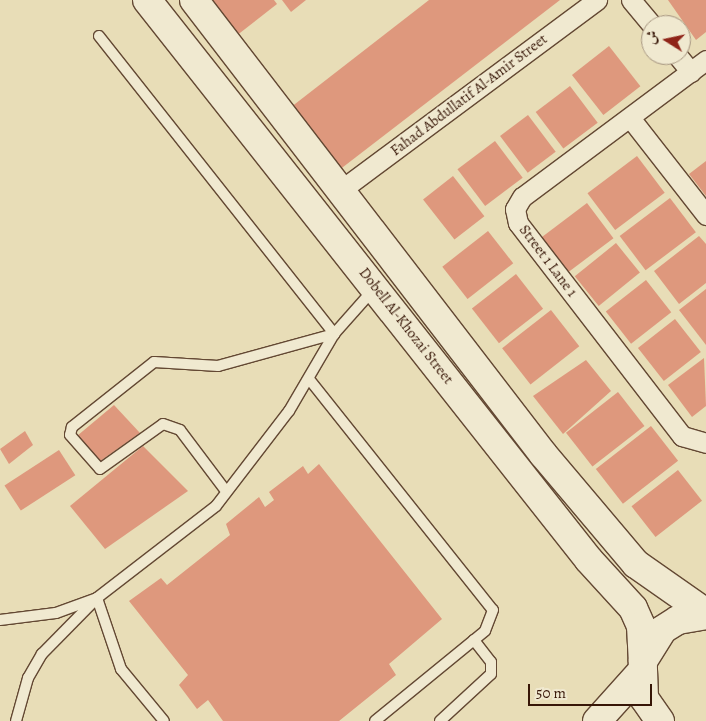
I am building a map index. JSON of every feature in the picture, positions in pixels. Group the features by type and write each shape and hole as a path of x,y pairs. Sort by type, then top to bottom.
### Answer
{"main road":[{"name":"Dobell Al-Khozai Street","path":"147,0 211,83 376,287 589,560 633,608 640,626 644,698 660,721"},
{"name":"Dobell Al-Khozai Street","path":"194,0 543,454 636,564 684,602 706,614"},
{"path":"211,83 232,83 241,60"},
{"path":"243,123 254,102 272,100"},
{"path":"597,721 642,666 662,630 678,620 706,614"}],"street":[{"name":"Fahad Abdullatif Al-Amir Street","path":"341,190 597,0"},
{"path":"631,0 644,15"},
{"name":"Street 1 Lane 1","path":"706,60 631,119 522,197 515,216 682,436 706,443"},
{"path":"685,65 691,72"},
{"path":"631,119 706,215"}],"lane":[{"path":"99,36 334,334"},
{"path":"0,620 56,613 97,598 150,561 216,506 309,379 334,334 376,287"},
{"path":"226,491 180,430 163,424 100,469 70,435 72,427 154,362 218,366 334,334"},
{"path":"309,379 488,600 492,622 474,640 375,721"},
{"path":"16,721 28,678 42,654 77,624 97,598"},
{"path":"97,598 121,669 164,721"},
{"path":"440,721 491,674 491,662 474,640"}],"building":[{"path":"208,0 274,0 277,4 236,36"},
{"path":"282,0 306,0 291,12"},
{"path":"429,0 560,0 334,174 286,111"},
{"path":"668,0 706,0 706,32 696,40 691,33 691,15 678,15"},
{"path":"609,46 640,86 603,115 572,75"},
{"path":"570,86 598,123 563,149 536,112"},
{"path":"528,115 556,152 528,173 500,136"},
{"path":"495,141 523,178 485,206 457,169"},
{"path":"637,156 665,193 615,230 587,193"},
{"path":"706,161 706,196 689,174"},
{"path":"453,176 484,216 454,240 423,199"},
{"path":"670,198 696,232 646,270 620,236"},
{"path":"587,203 613,238 567,273 541,238"},
{"path":"488,231 513,263 468,299 442,267"},
{"path":"699,236 706,244 706,283 679,304 654,271"},
{"path":"616,243 640,273 599,306 575,276"},
{"path":"516,274 543,309 499,343 472,308"},
{"path":"646,280 671,312 631,344 606,311"},
{"path":"706,289 706,345 679,310"},
{"path":"551,310 579,346 530,384 502,348"},
{"path":"675,319 701,352 664,381 638,348"},
{"path":"704,358 706,406 692,417 668,385"},
{"path":"586,360 611,391 563,434 533,396"},
{"path":"618,392 644,426 592,467 566,433"},
{"path":"114,405 140,433 99,462 77,436"},
{"path":"651,426 678,461 623,504 596,469"},
{"path":"25,431 33,445 9,464 0,449"},
{"path":"143,446 188,491 105,549 70,506"},
{"path":"59,450 75,475 21,511 4,485"},
{"path":"319,464 442,619 389,664 396,675 339,721 223,721 208,700 197,709 179,685 188,675 129,601 161,578 167,585 230,535 226,524 259,497 265,507 274,500 269,492 303,466 308,474"},
{"path":"678,470 702,501 656,537 632,506"}]}
